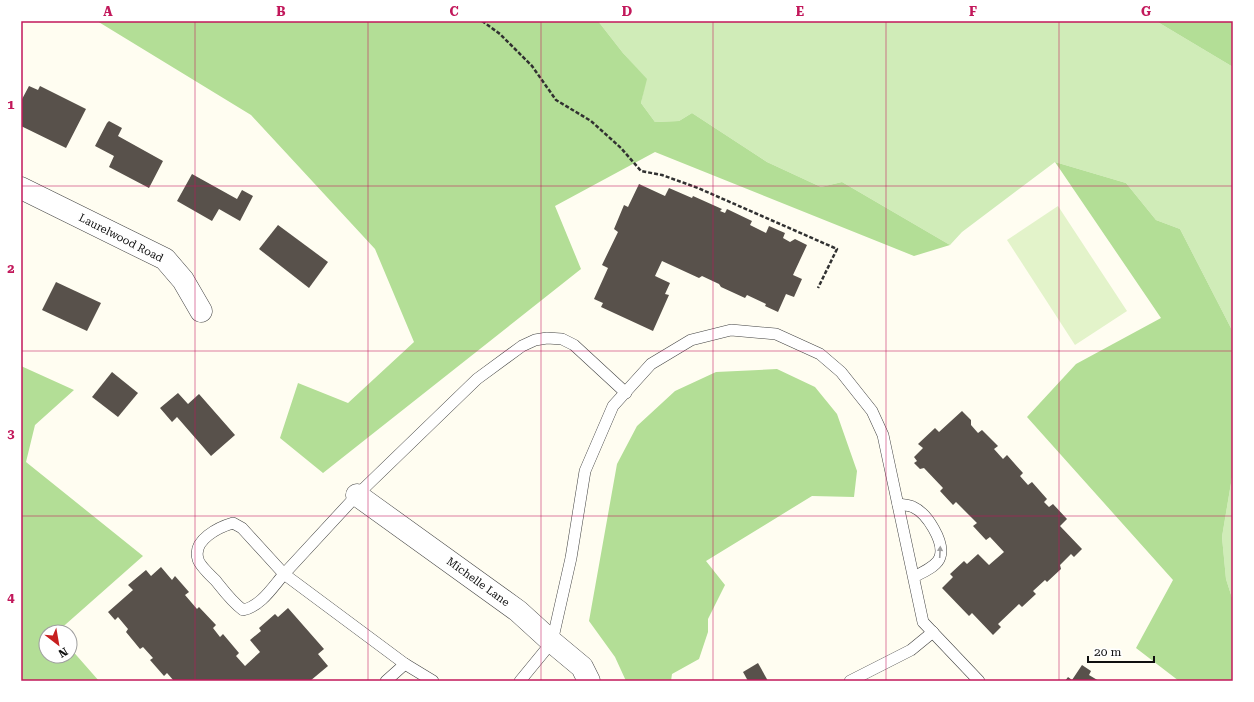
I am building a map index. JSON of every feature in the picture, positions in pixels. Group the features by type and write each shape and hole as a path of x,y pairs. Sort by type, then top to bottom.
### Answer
{"street":[{"name":"Laurelwood Road","path":"21,188 165,259 183,280 200,311"},
{"name":"Michelle Lane","path":"357,494 518,611 582,667 589,681"}],"lane":[{"path":"520,681 552,642 571,558 585,471 613,406 651,364 691,340 731,330 776,334 820,354 842,372 872,411 883,435 923,622 979,681"},
{"path":"433,681 405,664 284,574 242,528 233,522 221,526 206,536 198,547 198,560 235,604 244,610 252,608 260,602 284,574 357,494 477,379 522,346 535,340 547,338 562,339 574,345 626,393"},
{"path":"898,504 913,507 929,521 937,536 941,549 940,558 932,567 914,577"},
{"path":"850,681 911,650 933,632"},
{"path":"386,681 405,664"}],"path":[{"path":"482,21 500,34 532,66 556,100 591,121 621,148 641,171 662,175 698,188 837,249 818,288"}],"green space":[{"path":"97,21 598,21 623,53 647,79 641,103 655,122 679,121 692,113 767,162 821,187 842,182 950,245 914,256 655,152 555,206 581,269 323,473 280,438 298,383 348,403 414,342 375,249 251,115"},
{"path":"598,21 1156,21 1233,67 1233,332 1180,229 1156,220 1126,183 1055,162 962,232 950,245 842,182 821,187 767,162 692,113 679,121 655,122 641,103 646,79"},
{"path":"1156,21 1233,21 1233,67"},
{"path":"1055,162 1126,183 1156,220 1180,229 1233,332 1233,471 1222,537 1226,579 1233,601 1233,681 1179,681 1136,648 1173,580 1027,417 1076,364 1161,318"},
{"path":"1058,206 1127,311 1075,345 1007,240"},
{"path":"21,366 74,390 35,425 26,462 143,556 66,624 38,624 38,664 78,664 78,657 99,681 21,681"},
{"path":"777,369 815,387 837,414 857,471 854,497 812,496 706,561 725,585 708,619 708,632 699,659 672,674 671,681 626,681 615,657 589,621 617,464 637,426 675,391 716,372"},
{"path":"1233,471 1233,601 1226,579 1222,537"}],"building":[{"path":"29,86 38,90 40,86 86,109 66,148 21,126 21,101"},
{"path":"109,121 122,128 118,136 163,161 149,188 109,167 114,156 95,146"},
{"path":"192,174 237,199 242,190 253,196 240,221 219,209 212,221 177,201"},
{"path":"639,184 665,196 669,188 692,198 693,196 722,209 720,211 725,213 727,209 752,221 750,225 766,233 769,226 785,233 783,238 790,242 795,239 807,245 793,275 802,279 794,297 786,294 778,312 765,306 766,304 747,295 745,298 702,276 699,278 662,261 655,276 670,283 665,294 669,295 653,331 601,307 603,303 594,299 608,268 602,265 618,232 614,229 624,205 628,207"},
{"path":"278,225 328,262 309,288 259,249"},
{"path":"56,282 101,303 87,331 42,310"},
{"path":"112,372 138,393 118,417 92,397"},
{"path":"178,393 188,404 199,394 235,435 211,456 177,417 172,422 160,408"},
{"path":"962,411 971,420 971,425 978,433 982,430 998,446 994,449 1003,459 1007,455 1023,473 1020,476 1028,485 1032,482 1047,499 1044,502 1049,507 1053,504 1067,519 1060,526 1082,549 1074,557 1071,554 1060,565 1061,569 1047,582 1045,580 1033,591 1036,594 1022,607 1019,604 998,624 1001,627 993,635 972,613 969,616 942,588 953,577 950,574 964,561 967,564 978,554 989,565 1004,552 990,537 986,540 973,526 977,523 956,502 953,505 940,491 943,488 924,468 920,469 914,463 917,461 914,457 923,448 918,444 935,428 939,432"},
{"path":"161,567 172,580 175,576 189,592 185,595 197,609 199,607 216,625 213,628 220,637 223,634 239,653 236,656 245,666 260,652 250,640 261,631 259,628 275,614 278,617 288,608 324,649 318,654 328,666 310,681 174,681 167,673 164,676 150,660 153,658 143,647 140,649 126,632 128,629 118,617 115,620 108,612 133,590 128,585 146,570 151,576"},
{"path":"758,663 768,681 748,681 743,672"},
{"path":"1082,665 1091,671 1089,675 1099,681 1065,681 1068,677 1072,680"}]}
